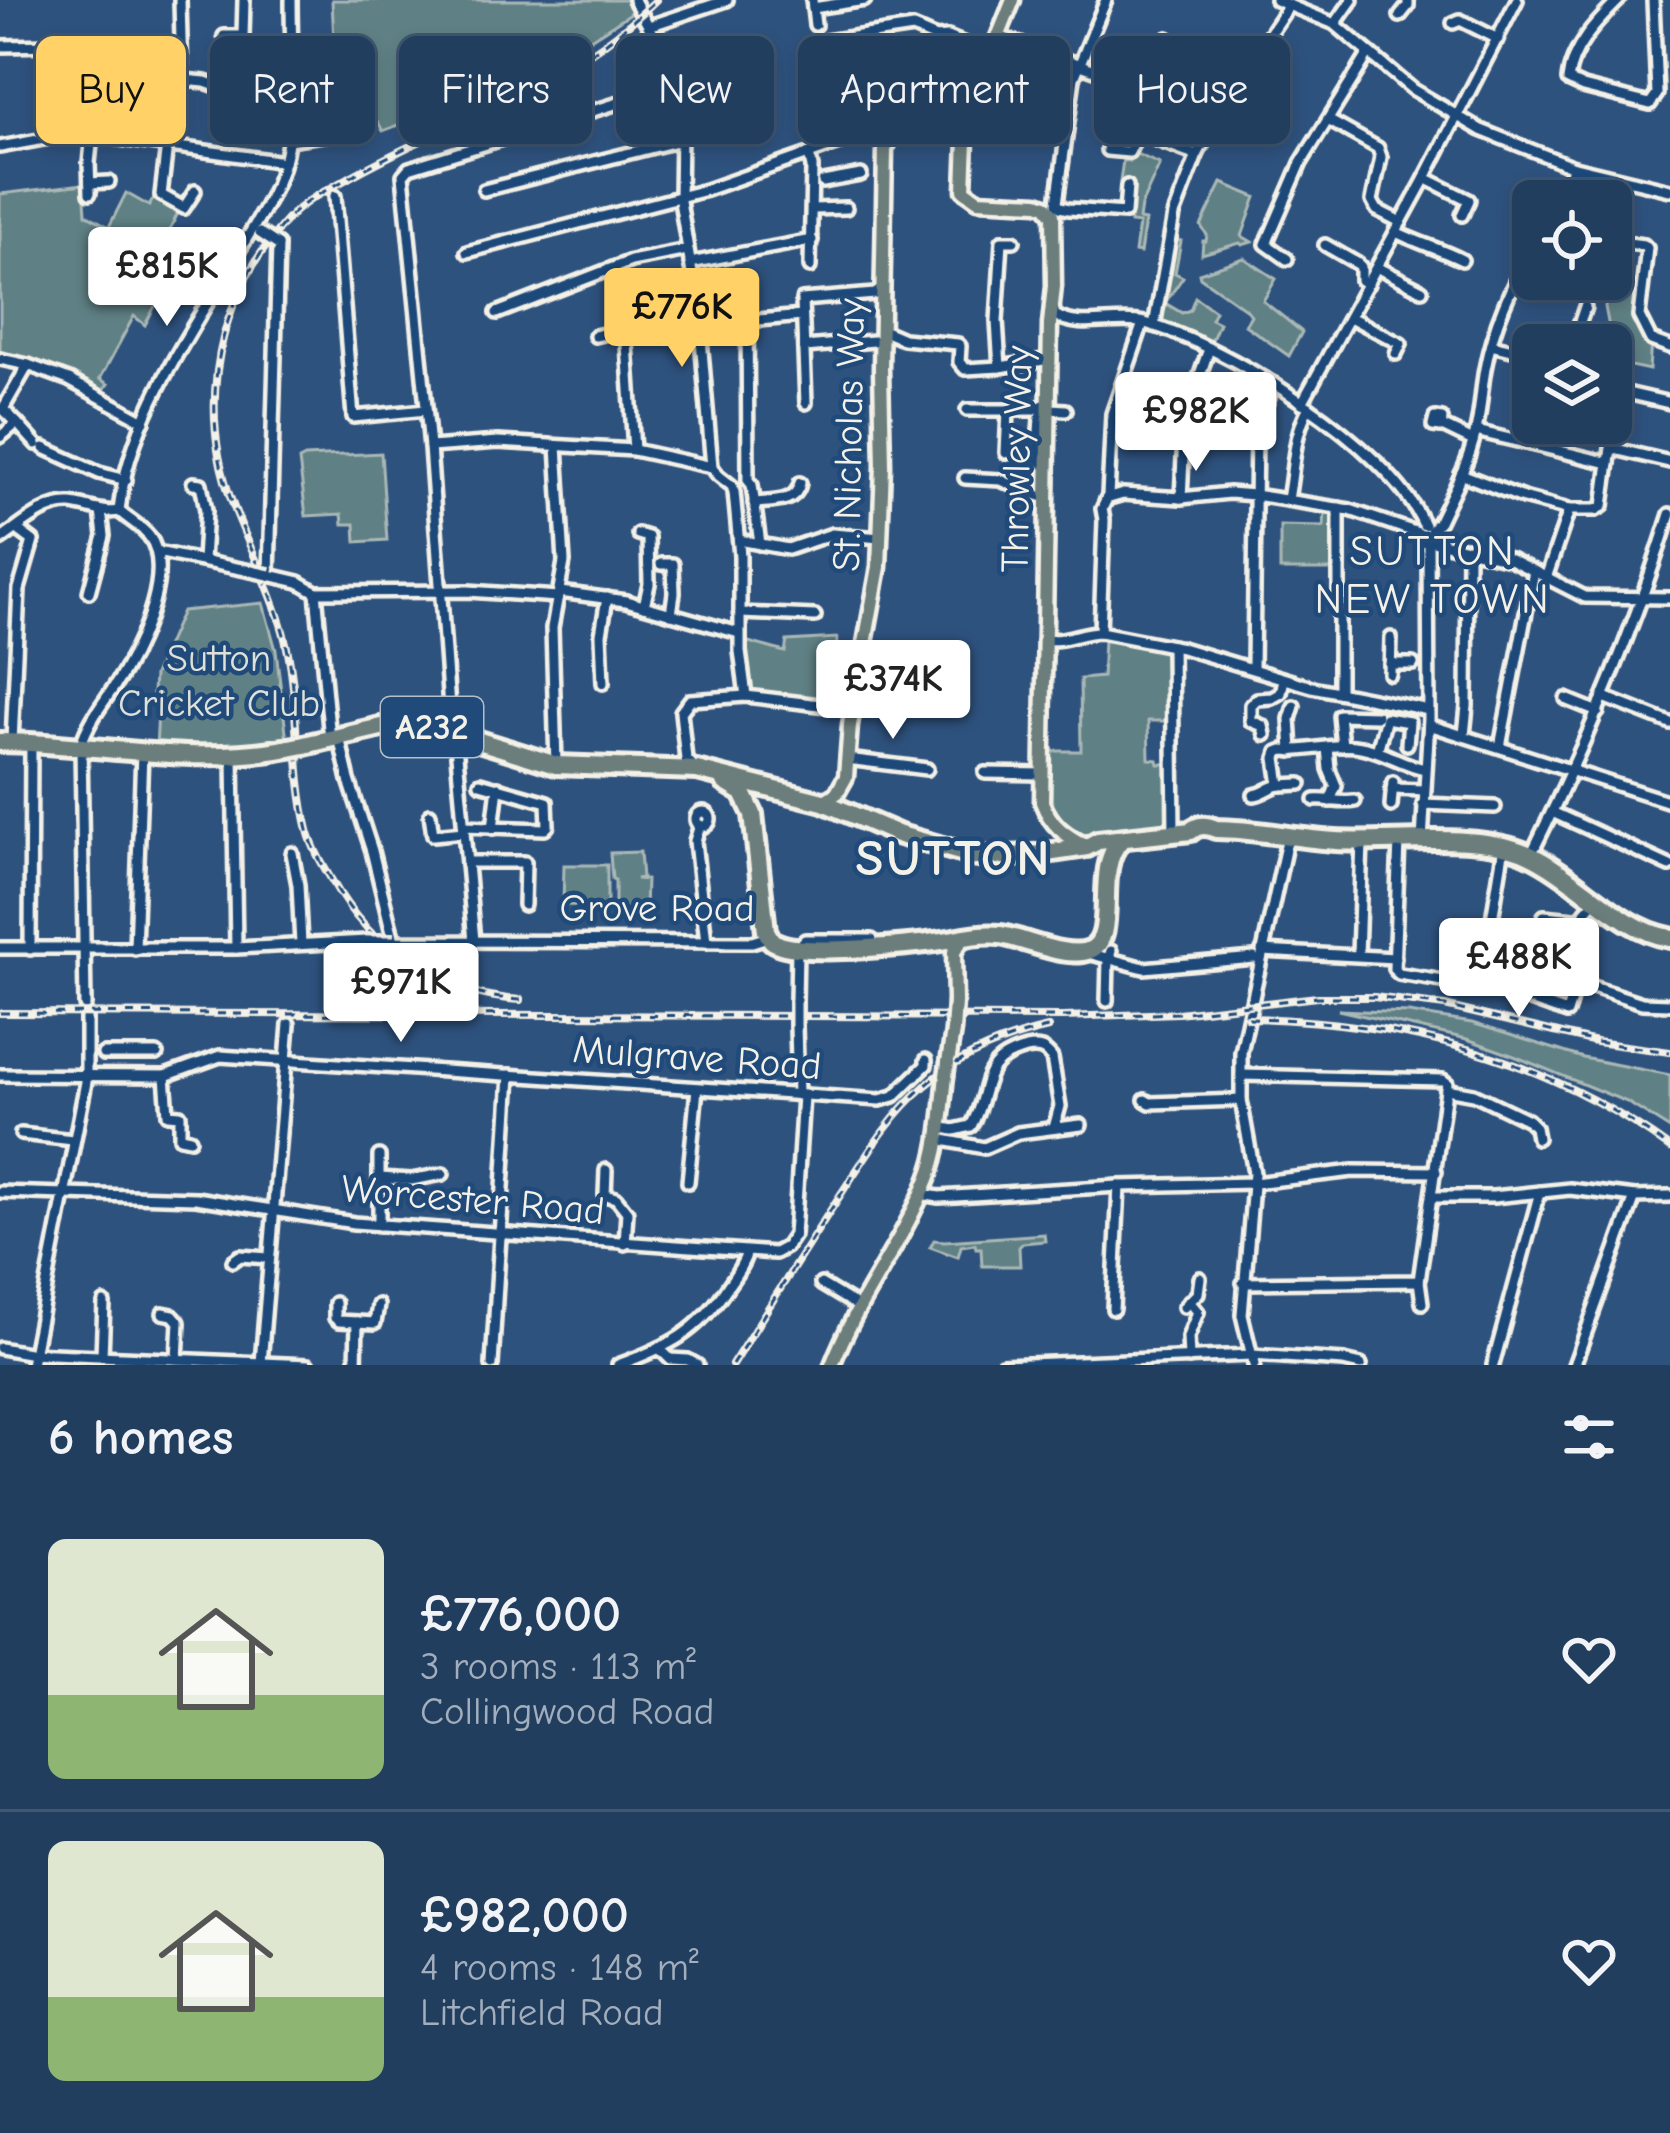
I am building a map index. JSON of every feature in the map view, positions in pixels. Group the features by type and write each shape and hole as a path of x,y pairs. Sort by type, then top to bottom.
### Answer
{"highway":[{"name":"A232","path":"6,742 233,757 414,725 556,765 697,770 824,802 900,836 978,857 1087,847 1098,841 1202,826 1362,842 1504,846 1531,855 1635,927 1670,938"},
{"name":"A232","path":"659,769 733,785 743,794 755,823 765,925 782,941"},
{"path":"755,823 763,804 787,793"},
{"path":"1110,952 1107,861 1121,840"},
{"path":"1087,847 1107,861"},
{"name":"Grove Road","path":"782,941 952,944 998,934 1039,945 1110,952"}],"main road":[{"path":"998,36 1013,0"},
{"path":"885,149 888,144"},
{"path":"965,144 964,190 978,200 1038,203"},
{"name":"St. Nicholas Way","path":"824,802 843,783 881,538 878,336 885,149"},
{"name":"Throwley Way","path":"1038,203 1050,210 1054,221 1051,359 1043,409 1048,464 1042,802 1048,819 1060,832 1087,847"},
{"path":"1039,446 1048,464"},
{"path":"832,1365 933,1164 953,1031 952,944"}],"street":[{"path":"180,0 181,36"},
{"path":"291,0 291,36"},
{"path":"634,0 653,36"},
{"path":"649,26 727,0"},
{"path":"815,25 813,4 865,0"},
{"path":"1106,0 1078,63 1057,203 1125,213 1126,186"},
{"path":"1276,0 1335,25 1412,88 1457,118 1514,146 1574,167 1670,190"},
{"path":"1335,25 1352,0"},
{"path":"1400,16 1408,0"},
{"path":"1288,499 1305,405 1517,0"},
{"path":"1619,0 1592,26 1568,80 1642,104 1650,104 1657,94 1653,0"},
{"path":"240,4 243,36"},
{"path":"1268,36 1289,5"},
{"path":"1464,5 1456,21 1498,39"},
{"path":"855,36 913,28 932,36"},
{"path":"0,46 36,45"},
{"path":"1287,259 1266,244 1301,163 1370,53"},
{"path":"1070,60 1094,69"},
{"path":"474,941 451,732 404,172 616,104"},
{"path":"1328,120 1378,148 1381,157 1372,201 1378,209 1417,243 1462,260"},
{"path":"1107,149 1129,152 1138,133 1198,155"},
{"path":"0,147 36,140"},
{"path":"92,144 90,188 109,182"},
{"path":"195,191 184,208 160,195 161,144 284,162"},
{"path":"119,512 144,421 256,230 288,144"},
{"path":"484,190 665,144"},
{"path":"681,144 681,196 712,467 732,486 739,540 740,650 746,696"},
{"path":"467,253 735,181 839,144"},
{"path":"882,144 885,149"},
{"path":"1100,632 1102,509 1112,414 1149,325 1176,208 1203,144"},
{"path":"809,154 810,267"},
{"path":"1567,180 1574,167"},
{"path":"813,209 841,208 830,182 861,175"},
{"path":"1425,178 1469,200 1462,215"},
{"path":"1038,203 1050,200 1058,191"},
{"path":"335,196 353,417 426,410"},
{"path":"256,230 278,245 269,575"},
{"path":"690,263 812,240"},
{"path":"1000,367 1002,241 1015,241"},
{"path":"1632,243 1647,248 1639,316 1651,340 1670,347"},
{"path":"1325,245 1358,264 1361,280 1368,284"},
{"path":"497,313 631,261 687,250"},
{"path":"1377,267 1422,290"},
{"path":"1632,285 1643,290"},
{"path":"1427,534 1439,521 1475,436 1490,346 1512,287"},
{"path":"806,403 801,302 875,294 882,289"},
{"path":"747,298 748,480 760,544"},
{"path":"998,302 1014,302"},
{"path":"1052,305 1058,318 1076,322 1116,320 1149,325 1209,349 1274,384 1386,473 1412,503 1427,534 1421,664 1429,724 1422,841"},
{"path":"1579,324 1585,307"},
{"path":"595,336 698,316"},
{"path":"748,321 802,316"},
{"path":"1350,316 1401,344"},
{"path":"1052,334 1076,322"},
{"path":"626,329 634,450"},
{"path":"805,347 878,336 959,345 962,367 1051,359"},
{"path":"998,338 1010,339"},
{"path":"1490,346 1512,351"},
{"path":"1181,498 1185,417 1209,349"},
{"path":"0,359 86,387 144,421"},
{"path":"28,365 2,408 40,446 126,480"},
{"path":"1253,668 1256,430 1274,384"},
{"path":"1632,394 1670,403"},
{"path":"1039,446 1043,409"},
{"path":"967,410 1066,410"},
{"path":"1006,453 1008,411"},
{"path":"0,437 16,423"},
{"path":"1442,426 1512,441"},
{"path":"430,447 479,442 634,450 712,467"},
{"path":"1534,444 1609,463"},
{"path":"556,765 552,628 564,562 557,446"},
{"path":"1461,474 1569,510 1600,509 1611,448 1670,462"},
{"path":"964,478 1005,481 1047,498"},
{"path":"732,486 748,480"},
{"path":"193,483 201,484 205,496 203,561"},
{"path":"754,503 793,498 800,483"},
{"path":"1106,499 1123,494 1181,498 1229,493 1340,508 1510,559 1591,598 1670,598"},
{"path":"0,539 62,504 119,512 148,535 157,552 156,589 140,638 81,745 86,1077 32,1359"},
{"path":"1339,692 1340,508"},
{"path":"1546,578 1569,510"},
{"path":"89,592 104,536 101,512"},
{"path":"1531,855 1598,712 1670,514"},
{"path":"6,742 20,584 39,515"},
{"path":"17,529 33,541"},
{"path":"638,534 648,537 649,584 644,606"},
{"path":"739,540 795,549 832,534 881,538"},
{"path":"1464,735 1468,548"},
{"path":"157,552 299,582 316,592 575,594 644,606 740,633"},
{"path":"633,561 649,560"},
{"path":"661,564 673,564 675,573 671,614"},
{"path":"1500,747 1534,571"},
{"path":"316,592 335,738 373,851 394,941"},
{"path":"603,683 601,634 607,598"},
{"path":"740,613 815,616"},
{"path":"1044,639 1100,632 1429,710"},
{"path":"1390,638 1390,669 1421,664"},
{"path":"1172,646 1183,832"},
{"path":"1265,735 1263,726 1251,721 1251,705 1281,693 1285,679"},
{"path":"697,770 686,759 683,707 690,700 746,696 853,705 942,705"},
{"path":"1604,697 1670,724"},
{"path":"1569,704 1598,712"},
{"path":"1292,751 1294,706"},
{"path":"1342,746 1339,715 1377,716"},
{"path":"1377,751 1386,718 1408,722 1407,744"},
{"path":"1429,724 1670,802"},
{"path":"30,949 32,743"},
{"path":"1280,785 1277,754 1283,750 1358,746 1425,769"},
{"path":"1327,747 1336,786 1330,801"},
{"path":"135,949 142,752"},
{"path":"233,757 236,948"},
{"path":"847,759 927,769"},
{"path":"985,773 1041,774"},
{"path":"430,814 429,837 464,829 548,826 549,803 460,781"},
{"path":"1254,795 1280,785 1301,784"},
{"path":"1391,806 1392,786 1424,790"},
{"path":"493,828 498,787"},
{"path":"1315,800 1355,801"},
{"path":"1423,804 1495,807"},
{"path":"1552,812 1670,866"},
{"path":"700,824 695,841 706,942"},
{"path":"1253,1360 1242,1315 1254,1173 1240,1075 1258,954 1288,836"},
{"path":"1358,955 1362,842"},
{"path":"1399,842 1394,969 1399,974 1480,987 1567,1012 1582,961 1585,912 1598,898"},
{"path":"1480,987 1504,846"},
{"path":"292,853 301,944"},
{"path":"467,862 525,862 524,905"},
{"path":"1551,903 1547,917 1584,920"},
{"name":"Grove Road","path":"0,948 236,948 367,941 782,941"},
{"name":"Worcester Road","path":"0,1192 198,1198 380,1225 777,1252 794,1237 800,1095 796,1001 782,941"},
{"path":"1107,1000 1110,952 1144,968 1258,954 1395,958"},
{"path":"1577,982 1642,1003 1670,1004"},
{"path":"254,1364 269,1258 289,1024"},
{"path":"939,1133 971,1126 995,1063 1038,1048 1052,1058 1060,1106 1054,1128"},
{"path":"128,1053 128,1076"},
{"path":"103,1054 157,1054"},
{"name":"Mulgrave Road","path":"0,1075 165,1076 220,1056 880,1100 922,1061 936,1055 947,1065"},
{"path":"492,1365 510,1075"},
{"path":"1240,1075 1444,1084 1528,1120 1537,1138"},
{"path":"164,1140 185,1138 165,1076"},
{"path":"1422,1303 1419,1281 1444,1084"},
{"path":"688,1182 697,1088"},
{"path":"1144,1100 1240,1100"},
{"path":"153,1116 180,1115"},
{"path":"939,1133 985,1148 1018,1133 1081,1125"},
{"path":"21,1134 74,1140"},
{"path":"379,1156 380,1225"},
{"path":"606,1171 605,1195 616,1198 627,1212 626,1244"},
{"path":"921,1195 1254,1183 1334,1172 1436,1172"},
{"path":"379,1178 411,1180 443,1174"},
{"path":"1113,1309 1119,1186"},
{"path":"1432,1196 1492,1197 1570,1189 1670,1196"},
{"path":"1493,1365 1540,1192"},
{"path":"1574,1365 1635,1197"},
{"path":"618,1365 648,1360 705,1319 747,1252"},
{"path":"233,1261 240,1256 269,1258"},
{"path":"1190,1358 1188,1337 1198,1312 1186,1304 1198,1293 1200,1279"},
{"path":"1243,1283 1419,1281"},
{"path":"821,1284 860,1307"},
{"path":"102,1356 104,1303"},
{"path":"335,1303 336,1321 357,1322 376,1322 378,1305"},
{"path":"163,1313 178,1322 177,1359"},
{"path":"356,1365 357,1322"},
{"path":"0,1348 32,1359 102,1356 148,1362 308,1365"},
{"path":"659,1348 670,1359 697,1365"},
{"path":"1002,1365 1190,1358 1361,1365"}],"green space":[{"path":"332,0 627,0 634,11 592,38 399,36 399,125 383,131 375,122 375,36 334,36"},
{"path":"1135,144 1139,144 1136,154 1160,164 1141,206 1139,220 1145,221 1140,253 1135,252 1139,224 1130,223 1129,185 1120,182 1123,160 1129,161"},
{"path":"1222,183 1256,197 1242,236 1252,242 1202,254 1207,235 1201,226"},
{"path":"84,184 86,214 109,227 126,193 149,206 154,198 179,211 149,285 163,291 145,325 134,316 100,379 108,384 101,393 80,380 0,355 0,194"},
{"path":"1172,239 1181,241 1175,273 1183,277 1165,303 1182,313 1190,310 1195,297 1215,311 1211,319 1219,323 1211,342 1161,321"},
{"path":"1244,258 1276,279 1263,301 1302,332 1289,356 1245,325 1251,315 1247,310 1200,277 1199,273"},
{"path":"1632,292 1642,294 1639,316 1651,340 1649,370 1632,366 1632,324 1608,324 1606,300 1632,300"},
{"path":"381,453 387,540 356,542 355,524 343,524 342,514 306,516 299,460"},
{"path":"1325,510 1337,512 1337,570 1280,570 1280,526 1324,527"},
{"name":"Sutton Cricket Club","path":"263,603 276,650 287,741 238,751 156,748 159,694 153,693 154,675 182,611"},
{"path":"837,638 837,652 858,654 844,702 748,689 745,641 785,652 787,641"},
{"path":"1104,640 1169,652 1168,721 1148,721 1149,759 1168,764 1168,823 1089,835 1066,828 1052,816 1047,751 1081,751 1080,679 1102,677"},
{"path":"640,852 642,878 636,879 646,880 645,909 615,908 610,853"},
{"path":"564,865 607,865 607,906 563,905"},
{"path":"1338,1010 1409,1013 1472,1023 1583,1058 1670,1075 1670,1129 1627,1102 1467,1039"},
{"path":"1044,1234 1045,1241 1019,1247 1020,1266 982,1266 981,1248 975,1244 961,1246 958,1257 930,1247 934,1240"}],"railway":[{"path":"521,1000 462,989 410,965 366,928 318,855 303,805 283,631 223,472 217,438 217,370 223,337 248,274 298,209 374,164 561,72 604,44 656,0"},
{"path":"0,1013 1063,1017 1178,1013 1317,997 1374,997 1445,1006 1596,1042 1670,1052"},
{"path":"1248,1018 1361,1027 1470,1050 1573,1089 1670,1148"},
{"path":"732,1365 860,1165 901,1110 925,1086 968,1057 1048,1028"}],"district":[{"name":"SUTTON NEW TOWN","path":"1433,575"},
{"name":"SUTTON","path":"954,858"}]}
